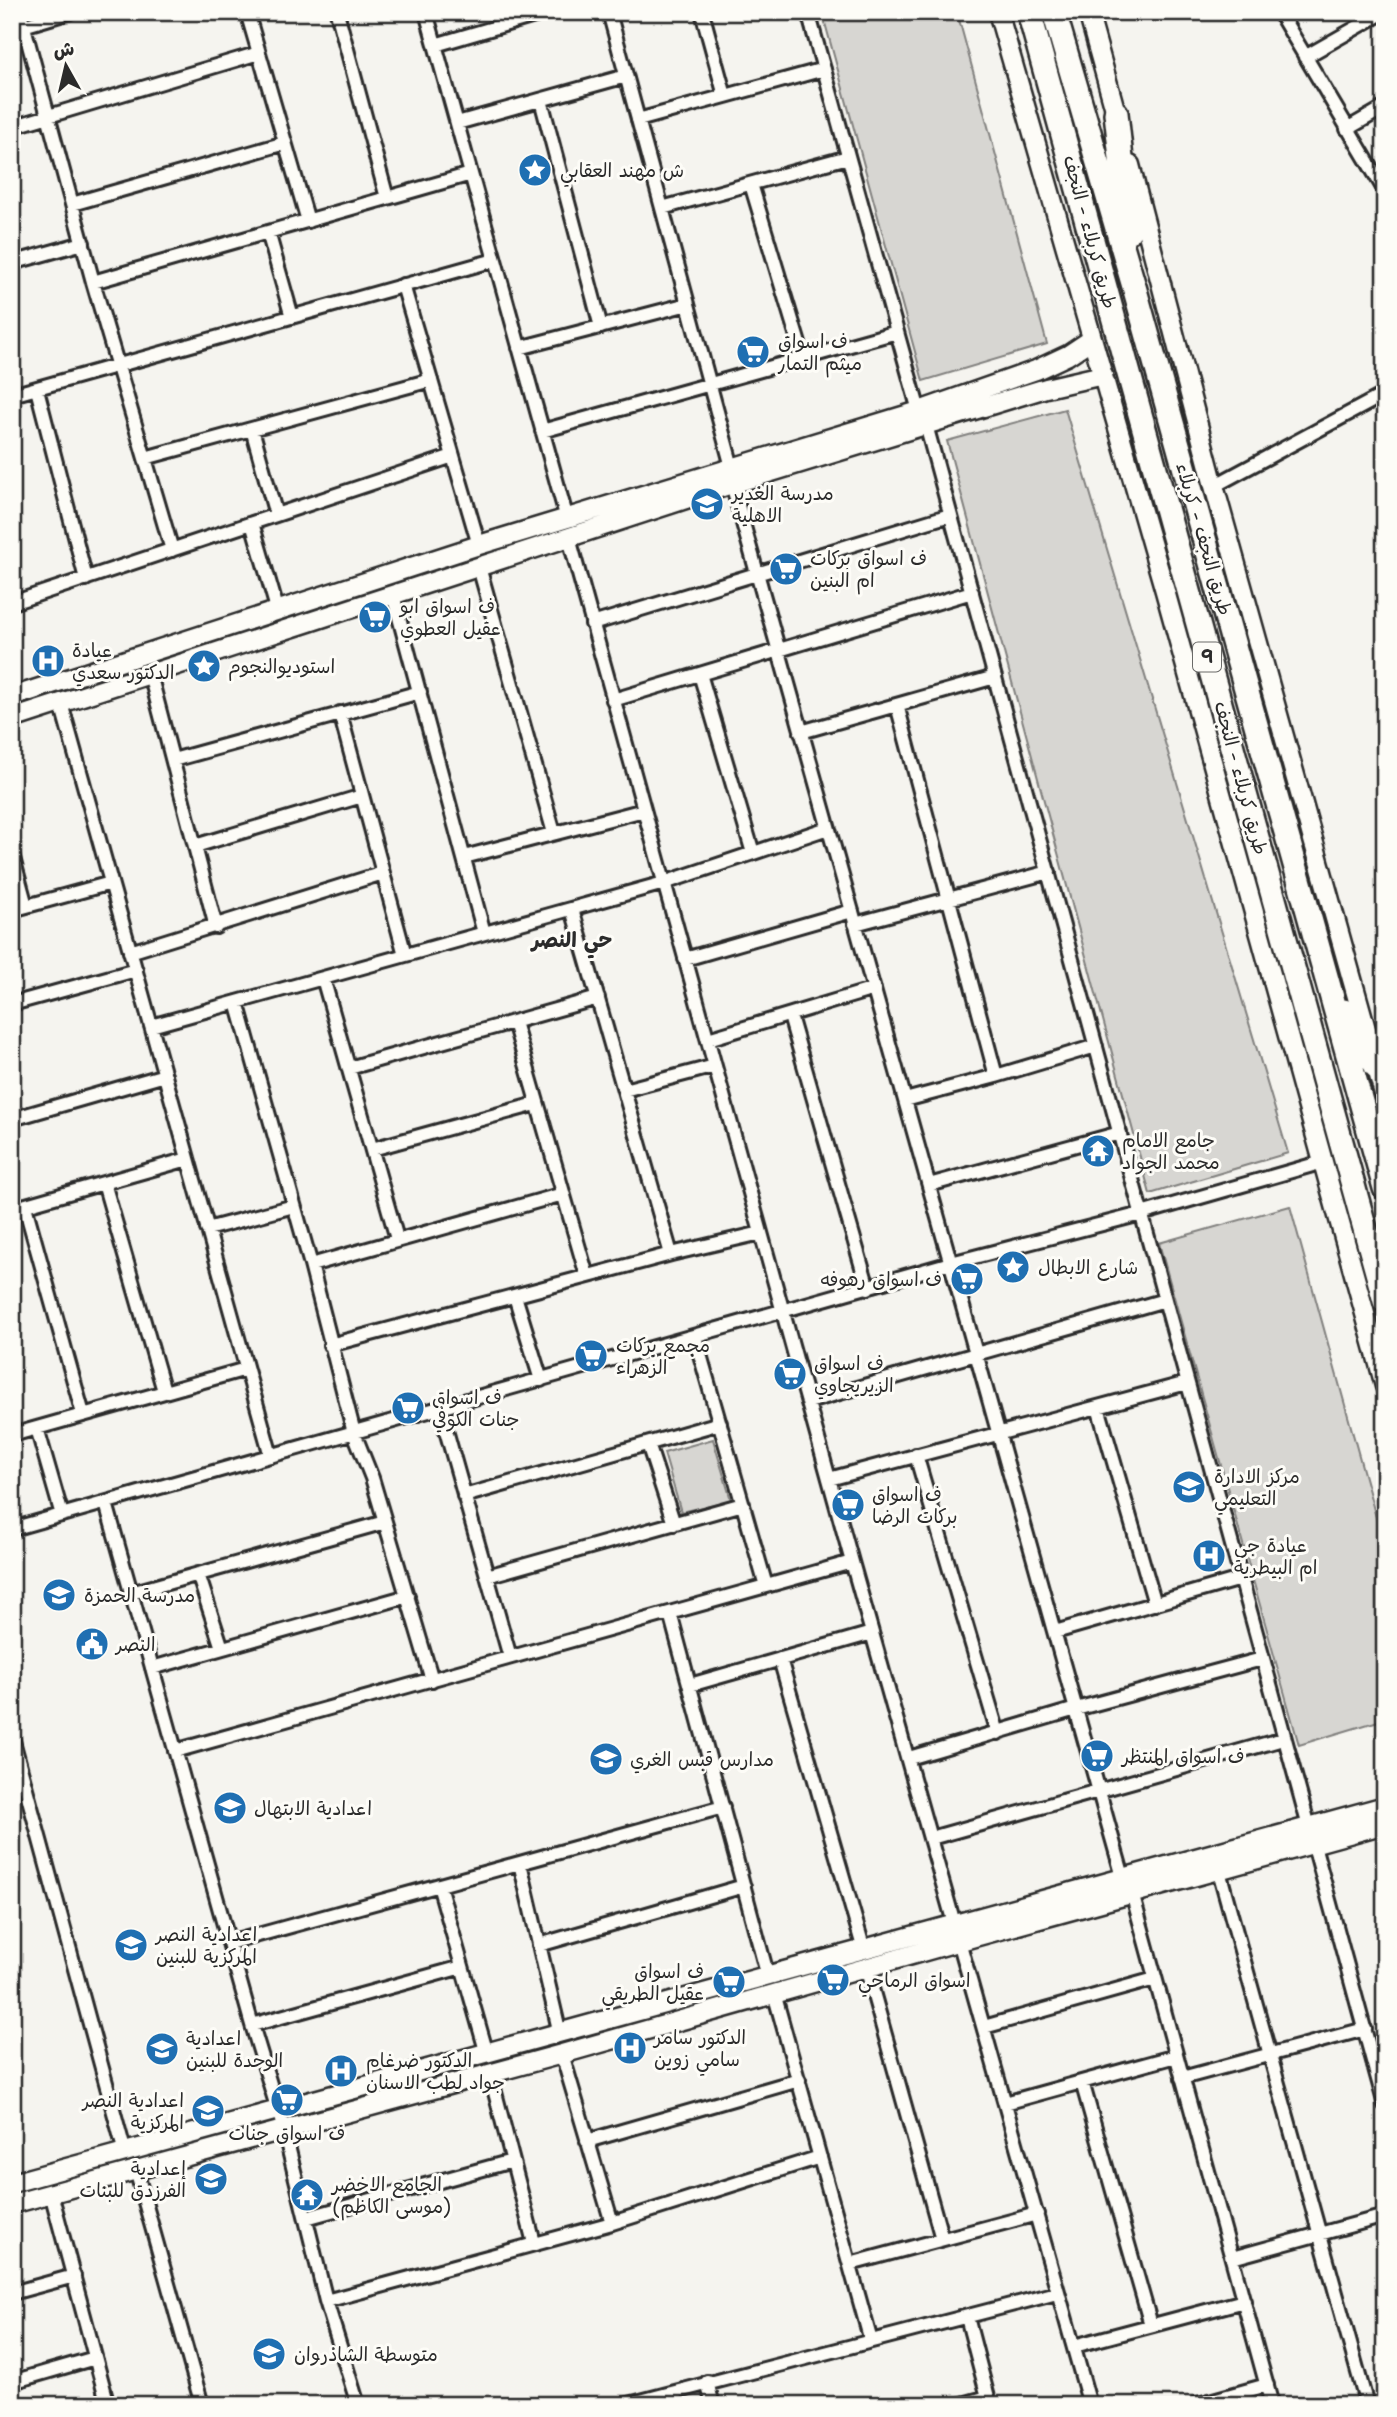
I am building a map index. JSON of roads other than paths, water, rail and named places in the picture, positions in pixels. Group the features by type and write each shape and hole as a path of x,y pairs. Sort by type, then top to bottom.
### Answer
{"highway":[{"name":"طريق کربلاء - النجف","path":"1030,12 1385,1301"},
{"name":"طريق النجف - کربلاء","path":"1054,12 1135,290 1385,1188"},
{"path":"1116,113 1135,290"},
{"path":"1328,983 1376,1066"}],"street":[{"path":"20,12 93,282 172,550"},
{"path":"23,26 70,12"},
{"path":"247,12 307,221"},
{"path":"337,12 387,198"},
{"path":"426,12 567,519"},
{"path":"435,45 516,17 548,12"},
{"path":"609,12 710,383 757,574 1123,1877"},
{"path":"702,12 725,96"},
{"path":"808,12 972,592 1385,2105"},
{"path":"998,12 1103,375 1385,1386"},
{"path":"1088,12 1214,486 1385,1097"},
{"path":"1279,12 1385,191"},
{"path":"1305,57 1384,12"},
{"path":"12,127 259,53"},
{"path":"638,120 824,69"},
{"path":"457,124 626,76"},
{"path":"541,100 601,327"},
{"path":"1347,129 1385,107"},
{"path":"72,204 285,143"},
{"path":"662,208 848,157"},
{"path":"93,282 471,174"},
{"path":"751,184 803,357"},
{"path":"268,232 292,317"},
{"path":"12,263 83,243"},
{"path":"12,396 495,260"},
{"path":"403,285 479,545"},
{"path":"519,348 688,304"},
{"path":"542,431 897,332"},
{"path":"923,418 1068,355 1092,339"},
{"path":"1035,370 1046,372 1049,383 1046,388"},
{"path":"13,694 567,519 732,475 923,418 1103,375"},
{"path":"145,458 431,380"},
{"path":"37,389 86,579"},
{"path":"1214,486 1385,394"},
{"path":"252,429 276,515"},
{"path":"12,603 453,456"},
{"path":"12,719 569,538 732,475"},
{"path":"592,624 950,515"},
{"path":"252,523 278,612"},
{"path":"569,538 872,1633 931,1838 967,1930 984,2027 1090,2405"},
{"path":"432,561 429,573 438,580"},
{"path":"479,567 554,833"},
{"path":"392,574 400,583 395,595 484,933"},
{"path":"613,699 972,592"},
{"path":"150,674 216,927"},
{"path":"700,674 753,853"},
{"path":"801,732 995,677"},
{"path":"173,760 420,692"},
{"path":"61,703 271,1456"},
{"path":"897,705 996,1076"},
{"path":"340,713 405,955"},
{"path":"195,846 362,796"},
{"path":"464,857 644,810"},
{"path":"151,1026 664,883 828,828"},
{"path":"12,854 26,906"},
{"path":"685,958 854,918 949,899 1049,872"},
{"path":"130,951 216,927 383,873"},
{"path":"12,910 111,883"},
{"path":"572,908 671,1254"},
{"path":"12,1004 136,970"},
{"path":"323,978 397,1239"},
{"path":"708,1039 874,989"},
{"path":"349,1068 598,998"},
{"path":"237,1002 311,1265 354,1433 372,1478 432,1680"},
{"path":"790,1016 868,1288"},
{"path":"514,1022 587,1276"},
{"path":"905,1100 1096,1046"},
{"path":"624,1090 715,1066"},
{"path":"12,1119 165,1075"},
{"path":"372,1149 536,1104"},
{"path":"929,1185 1120,1133"},
{"path":"83,1414 19,1208 188,1159"},
{"path":"12,1529 951,1263 1141,1214 1323,1162"},
{"path":"104,1183 164,1391"},
{"path":"311,1265 563,1194"},
{"path":"207,1228 294,1206"},
{"path":"330,1345 671,1254 761,1233"},
{"path":"515,1296 541,1380"},
{"path":"808,1402 1165,1300"},
{"path":"695,1337 766,1586"},
{"path":"12,1435 246,1369"},
{"path":"829,1479 1187,1383"},
{"path":"1098,1407 1155,1604"},
{"path":"440,1409 510,1657"},
{"path":"464,1496 720,1423"},
{"path":"37,1428 62,1515"},
{"path":"648,1444 674,1524"},
{"path":"916,1455 998,1733"},
{"path":"106,1503 252,2025 284,2130 326,2301 358,2405"},
{"path":"487,1576 743,1504"},
{"path":"131,1593 385,1522"},
{"path":"176,1751 852,1562"},
{"path":"198,1574 222,1648"},
{"path":"1055,1633 1240,1579"},
{"path":"152,1668 408,1596"},
{"path":"670,1613 871,2341"},
{"path":"690,1685 872,1633"},
{"path":"909,1758 1262,1658"},
{"path":"780,1659 942,2239"},
{"path":"12,1737 125,2152"},
{"path":"931,1838 1283,1739"},
{"path":"12,2183 560,2034 771,1985 967,1930 1123,1877 1310,1836 1385,1806"},
{"path":"229,1943 723,1807"},
{"path":"1310,1836 1385,1825"},
{"path":"967,1930 1219,1871 1285,1843"},
{"path":"520,1863 560,2034"},
{"path":"1219,1871 1367,2405"},
{"path":"439,1885 487,2054"},
{"path":"539,1945 744,1885"},
{"path":"1132,1893 1272,2405"},
{"path":"252,2025 462,1967"},
{"path":"984,2027 1155,1979"},
{"path":"12,2204 562,2054 771,1985"},
{"path":"1182,2078 1364,2029"},
{"path":"562,2054 612,2223"},
{"path":"1005,2103 1177,2056"},
{"path":"490,2073 534,2244"},
{"path":"587,2141 799,2080"},
{"path":"1082,2082 1151,2326"},
{"path":"303,2104 300,2115 308,2123"},
{"path":"251,2118 258,2127 255,2137"},
{"path":"326,2301 612,2223 820,2157"},
{"path":"306,2218 512,2161"},
{"path":"136,2170 202,2405"},
{"path":"51,2193 108,2405"},
{"path":"850,2264 1037,2214"},
{"path":"1232,2258 1385,2216"},
{"path":"12,2293 74,2276"},
{"path":"629,2404 1057,2293"},
{"path":"1074,2346 1244,2301"},
{"path":"959,2405 989,2401 967,2317"},
{"path":"12,2382 95,2358"},
{"path":"707,2382 713,2405"},
{"path":"1195,2405 1267,2385"}],"place":[{"name":"ش مهند العقابي","path":"535,170"},
{"name":"ف اسواق ميثم التمار","path":"753,352"},
{"name":"مدرسة الغدير الاهلية","path":"707,504"},
{"name":"ف اسواق بركات ام البنين","path":"786,569"},
{"name":"ف اسواق ابو عقيل العطوي","path":"375,617"},
{"name":"عيادة الدكتور سعدي","path":"48,661"},
{"name":"استوديوالنجوم","path":"204,666"},
{"name":"جامع الامام محمد الجواد","path":"1098,1151"},
{"name":"شارع الابطال","path":"1013,1267"},
{"name":"ف اسواق رهوفه","path":"967,1279"},
{"name":"مجمع بركات الزهراء","path":"591,1356"},
{"name":"ف اسواق الزيريجاوي","path":"790,1374"},
{"name":"ف اسواق جنات الكوفي","path":"408,1408"},
{"name":"مركز الادارة التعليمي","path":"1189,1487"},
{"name":"ف اسواق بركات الرضا","path":"848,1505"},
{"name":"عيادة جي ام البيطرية","path":"1209,1556"},
{"name":"مدرسة الحمزة","path":"59,1595"},
{"name":"النصر","path":"92,1644"},
{"name":"ف اسواق المنتظر","path":"1097,1756"},
{"name":"مدارس قبس الغري","path":"606,1759"},
{"name":"اعدادية الابتهال","path":"230,1808"},
{"name":"اعدادية النصر المركزية للبنين","path":"131,1945"},
{"name":"اسواق الرماحي","path":"833,1980"},
{"name":"ف اسواق عقيل الطريقي","path":"729,1982"},
{"name":"الدكتور سامر سامي زوين","path":"630,2048"},
{"name":"اعدادية الوحدة للبنين","path":"162,2049"},
{"name":"الدكتور ضرغام جواد لطب الاسنان","path":"341,2071"},
{"name":"ف اسواق جنات","path":"287,2100"},
{"name":"اعدادية النصر المركزية","path":"208,2111"},
{"name":"إعدادية الفرزدق للبنات","path":"211,2179"},
{"name":"الجامع الاخضر (موسى الكاظم)","path":"307,2195"},
{"name":"متوسطة الشاذروان","path":"269,2354"}],"district":[{"name":"حي النصر","path":"572,940"}]}
